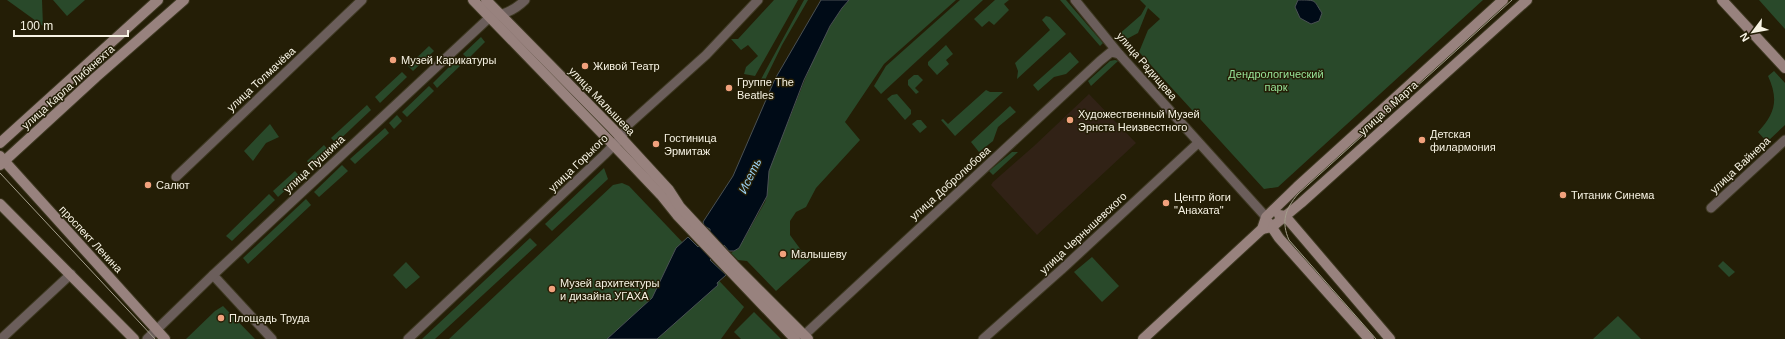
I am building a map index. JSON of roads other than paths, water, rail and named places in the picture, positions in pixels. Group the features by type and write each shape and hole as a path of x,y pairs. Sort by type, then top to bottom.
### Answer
{"main road":[{"name":"улица Карла Либкнехта","path":"0,143 158,0"},
{"name":"улица Карла Либкнехта","path":"1,160 184,0"},
{"name":"улица Малышева","path":"473,0 618,141"},
{"name":"улица 8 Марта","path":"1267,228 1266,217 1503,0"},
{"name":"улица 8 Марта","path":"1143,339 1267,228 1285,216 1527,0"},
{"path":"1722,0 1785,68"},
{"name":"улица Малышева","path":"487,1 618,141 693,226 802,338"},
{"name":"проспект Ленина","path":"1,160 165,339"},
{"path":"0,204 134,339"},
{"path":"1266,217 1276,214 1285,216 1390,339"},
{"path":"1267,228 1279,238 1369,339"}],"street":[{"name":"улица Толмачёва","path":"176,177 362,0"},
{"path":"487,1 490,17 501,15 517,9 526,0"},
{"name":"улица Горького","path":"408,339 618,141 628,125 706,55 758,0"},
{"name":"улица Радищева","path":"1075,0 1119,54 1266,217"},
{"name":"улица Пушкина","path":"147,339 213,275 490,17"},
{"name":"улица Добролюбова","path":"802,338 1100,61 1111,52 1119,54"},
{"name":"улица Вайнера","path":"1711,208 1785,140"},
{"name":"улица Чернышевского","path":"982,339 1061,270 1198,143"},
{"path":"1,339 71,274"},
{"path":"213,275 272,339"}],"water":[{"name":"Исеть","path":"821,0 849,0 830,26 804,80 769,171 767,196 739,248 734,251 729,251 724,245 710,260 726,275 717,283 718,285 657,339 607,339 652,298 676,248 688,237 698,247 710,232 710,229 704,226 703,222 733,176 775,79"},
{"path":"1298,0 1309,0 1316,3 1322,13 1319,21 1311,24 1300,18 1295,7"}],"tram line":[{"path":"1376,339 1289,240 1285,227 1287,210 1298,194 1512,0"},
{"path":"0,173 155,339"}],"place":[{"name":"Музей Карикатуры","path":"393,60"},
{"name":"Живой Театр","path":"585,66"},
{"name":"Группе The Beatles","path":"729,88"},
{"name":"Художественный Музей Эрнста Неизвестного","path":"1070,120"},
{"name":"Детская филармония","path":"1422,140"},
{"name":"Гостиница Эрмитаж","path":"656,144"},
{"name":"Салют","path":"148,185"},
{"name":"Титаник Синема","path":"1563,195"},
{"name":"Центр йоги \"Анахата\"","path":"1166,203"},
{"name":"Малышеву","path":"783,254"},
{"name":"Музей архитектуры и дизайна УГАХА","path":"552,289"},
{"name":"Площадь Труда","path":"221,318"}],"park label":[{"name":"Дендрологический парк","path":"1276,80"}]}
